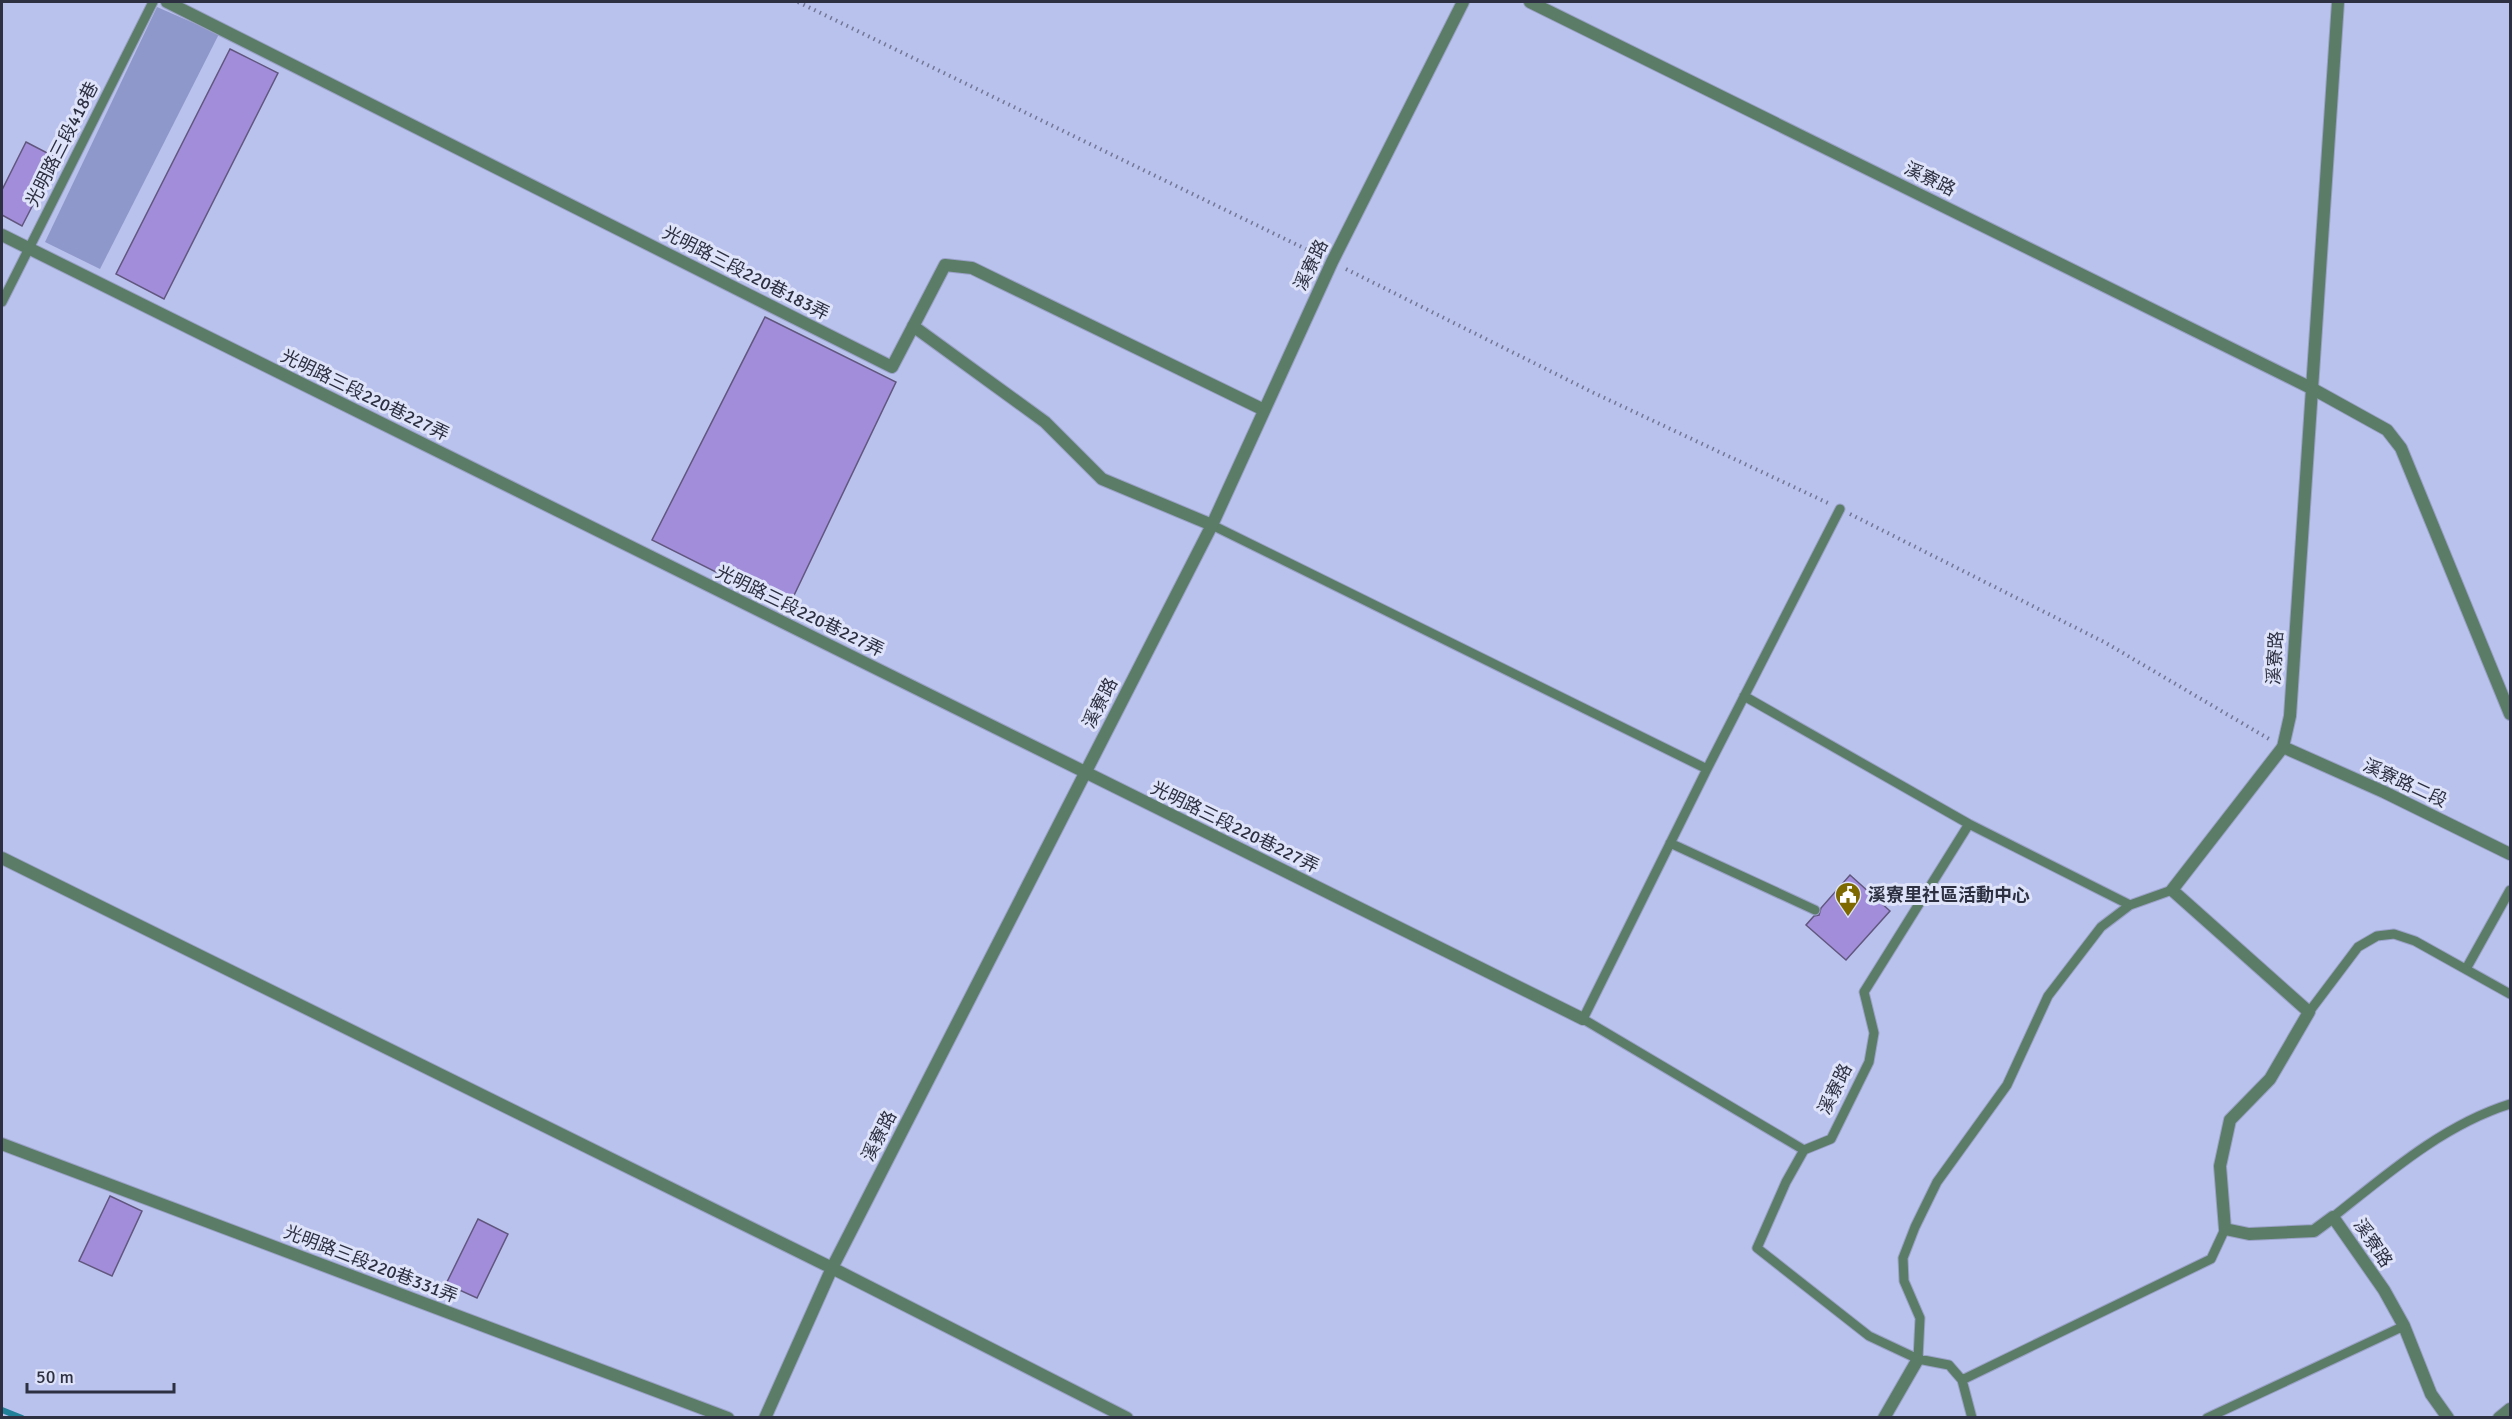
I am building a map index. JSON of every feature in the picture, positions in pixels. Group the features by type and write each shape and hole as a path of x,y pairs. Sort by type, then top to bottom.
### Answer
{"street":[{"name":"光明路三段220巷183弄","path":"167,2 892,367 945,265 972,268 1263,409"},
{"name":"溪寮路","path":"765,1418 832,1268 1212,525 1332,262 1463,2"},
{"name":"溪寮路","path":"1530,2 2313,389 2387,430 2402,448 2511,714"},
{"name":"溪寮路","path":"2172,890 2283,747 2290,716 2338,2"},
{"name":"光明路三段220巷227弄","path":"2,234 1583,1019"},
{"path":"913,326 1045,422 1102,479 1212,525"},
{"name":"溪寮路二段","path":"2283,747 2384,792 2511,854"},
{"path":"2,858 832,1268 1127,1418"},
{"path":"2172,890 2309,1012 2271,1079 2230,1120 2220,1167 2225,1229"},
{"name":"光明路三段220巷331弄","path":"2,1144 728,1418"},
{"name":"溪寮路","path":"2225,1229 2249,1234 2314,1231 2333,1217 2359,1252 2404,1326 2432,1394 2448,1418"},
{"path":"1884,1418 1918,1359"},
{"path":"2499,1418 2511,1409"}],"lane":[{"name":"光明路三段418巷","path":"2,302 153,2"},
{"path":"1840,509 1583,1019 1804,1150 1786,1182 1757,1248 1869,1336 1918,1359 1949,1365 1962,1380 1972,1418"},
{"path":"1212,525 1707,769"},
{"path":"1744,696 1969,824 2130,905"},
{"name":"溪寮路","path":"1804,1150 1831,1139 1869,1062 1874,1033 1864,992 1969,824"},
{"path":"1670,843 1815,910"},
{"path":"1918,1359 1920,1318 1904,1281 1904,1258 1915,1227 1937,1182 2007,1085 2048,996 2102,927 2130,905 2172,890"},
{"path":"2466,969 2511,890"},
{"path":"2309,1012 2358,947 2376,936 2394,934 2415,941 2511,994"},
{"path":"2333,1217 2391,1170 2460,1125 2511,1104"},
{"path":"1962,1380 2211,1259 2225,1229"},
{"path":"2207,1418 2404,1326"}],"path":[{"path":"798,2 1332,262 1594,393 1840,509 2106,643 2283,747"}],"shaded area":[{"path":"157,7 219,34 100,269 45,242"}],"building":[{"path":"230,49 278,73 164,299 116,274"},
{"path":"26,142 57,158 22,226 2,215 2,190"},
{"path":"765,317 896,382 787,610 730,583 732,580 652,540"},
{"name":"溪寮里社區活動中心","path":"1850,875 1890,911 1846,960 1806,925 1814,916 1819,915 1821,908"},
{"path":"110,1196 142,1211 112,1276 79,1261"},
{"path":"478,1219 508,1234 477,1298 446,1284"}],"waterway":[{"path":"2,1410 22,1418"}],"place":[{"name":"溪寮里社區活動中心","path":"1848,918"}]}
